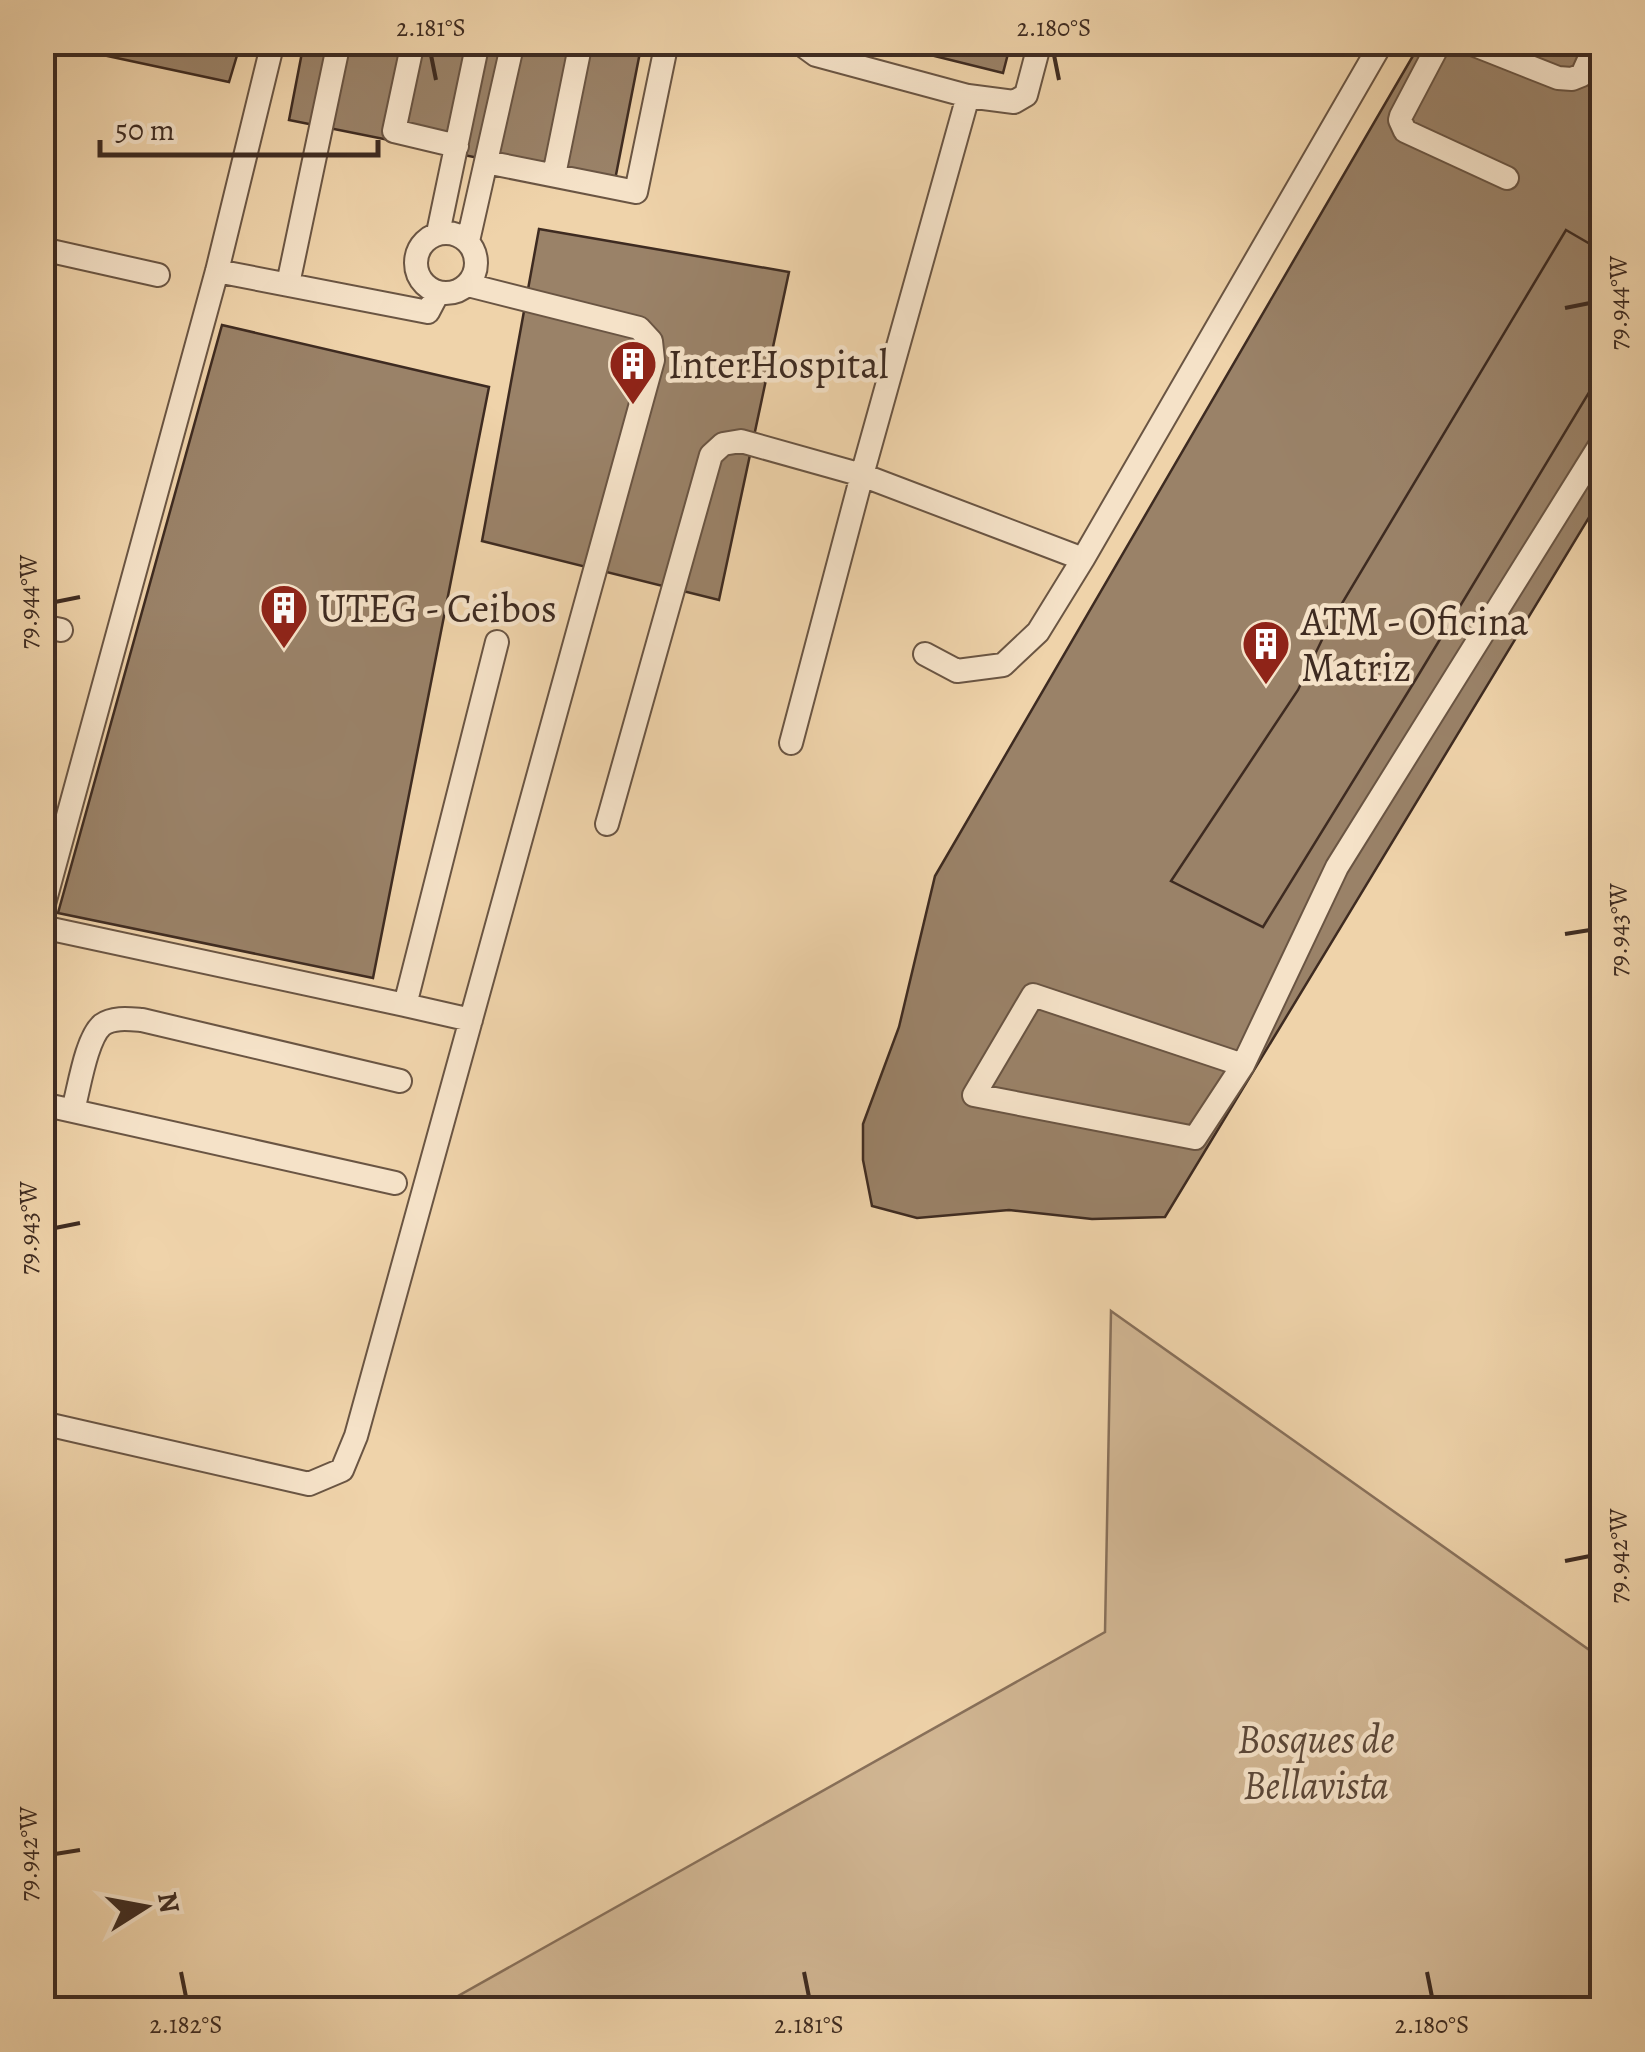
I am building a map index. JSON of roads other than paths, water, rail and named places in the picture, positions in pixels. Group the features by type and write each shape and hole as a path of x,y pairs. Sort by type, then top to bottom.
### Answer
{"lane":[{"path":"42,912 217,271 272,42"},
{"path":"288,284 339,42"},
{"path":"413,42 394,131 456,146"},
{"path":"438,233 478,42"},
{"path":"468,241 512,42"},
{"path":"554,175 580,42"},
{"path":"486,162 636,192 667,42"},
{"path":"804,42 816,55 1003,102 1014,102 1026,95 1040,42"},
{"path":"925,654 957,670 1003,666 1038,632 1382,42"},
{"path":"1440,42 1401,116 1402,126 1507,178"},
{"path":"1469,43 1558,78 1572,79 1582,75 1597,42"},
{"path":"790,743 968,96"},
{"path":"438,233 454,233 468,241 476,255 476,271 468,284 454,293 438,293 424,284 416,270 416,254 424,240 438,233"},
{"path":"42,249 158,274"},
{"path":"217,271 428,312 438,293"},
{"path":"42,1423 309,1484 342,1470 356,1436 653,360 652,341 639,328 468,284"},
{"path":"606,824 711,455 722,444 741,441 862,476 1083,559"},
{"path":"1243,1065 1033,994 974,1095 1196,1138 1243,1065 1337,867 1602,442"},
{"path":"405,1005 497,642"},
{"path":"42,927 471,1020"},
{"path":"73,1110 91,1041 103,1024 120,1018 400,1081"},
{"path":"42,1104 396,1183"}],"place":[{"name":"InterHospital","path":"633,406"},
{"name":"UTEG - Ceibos","path":"284,650"},
{"name":"ATM - Oficina Matriz","path":"1266,686"}],"park label":[{"name":"Bosques de Bellavista","path":"1316,1762"}]}
